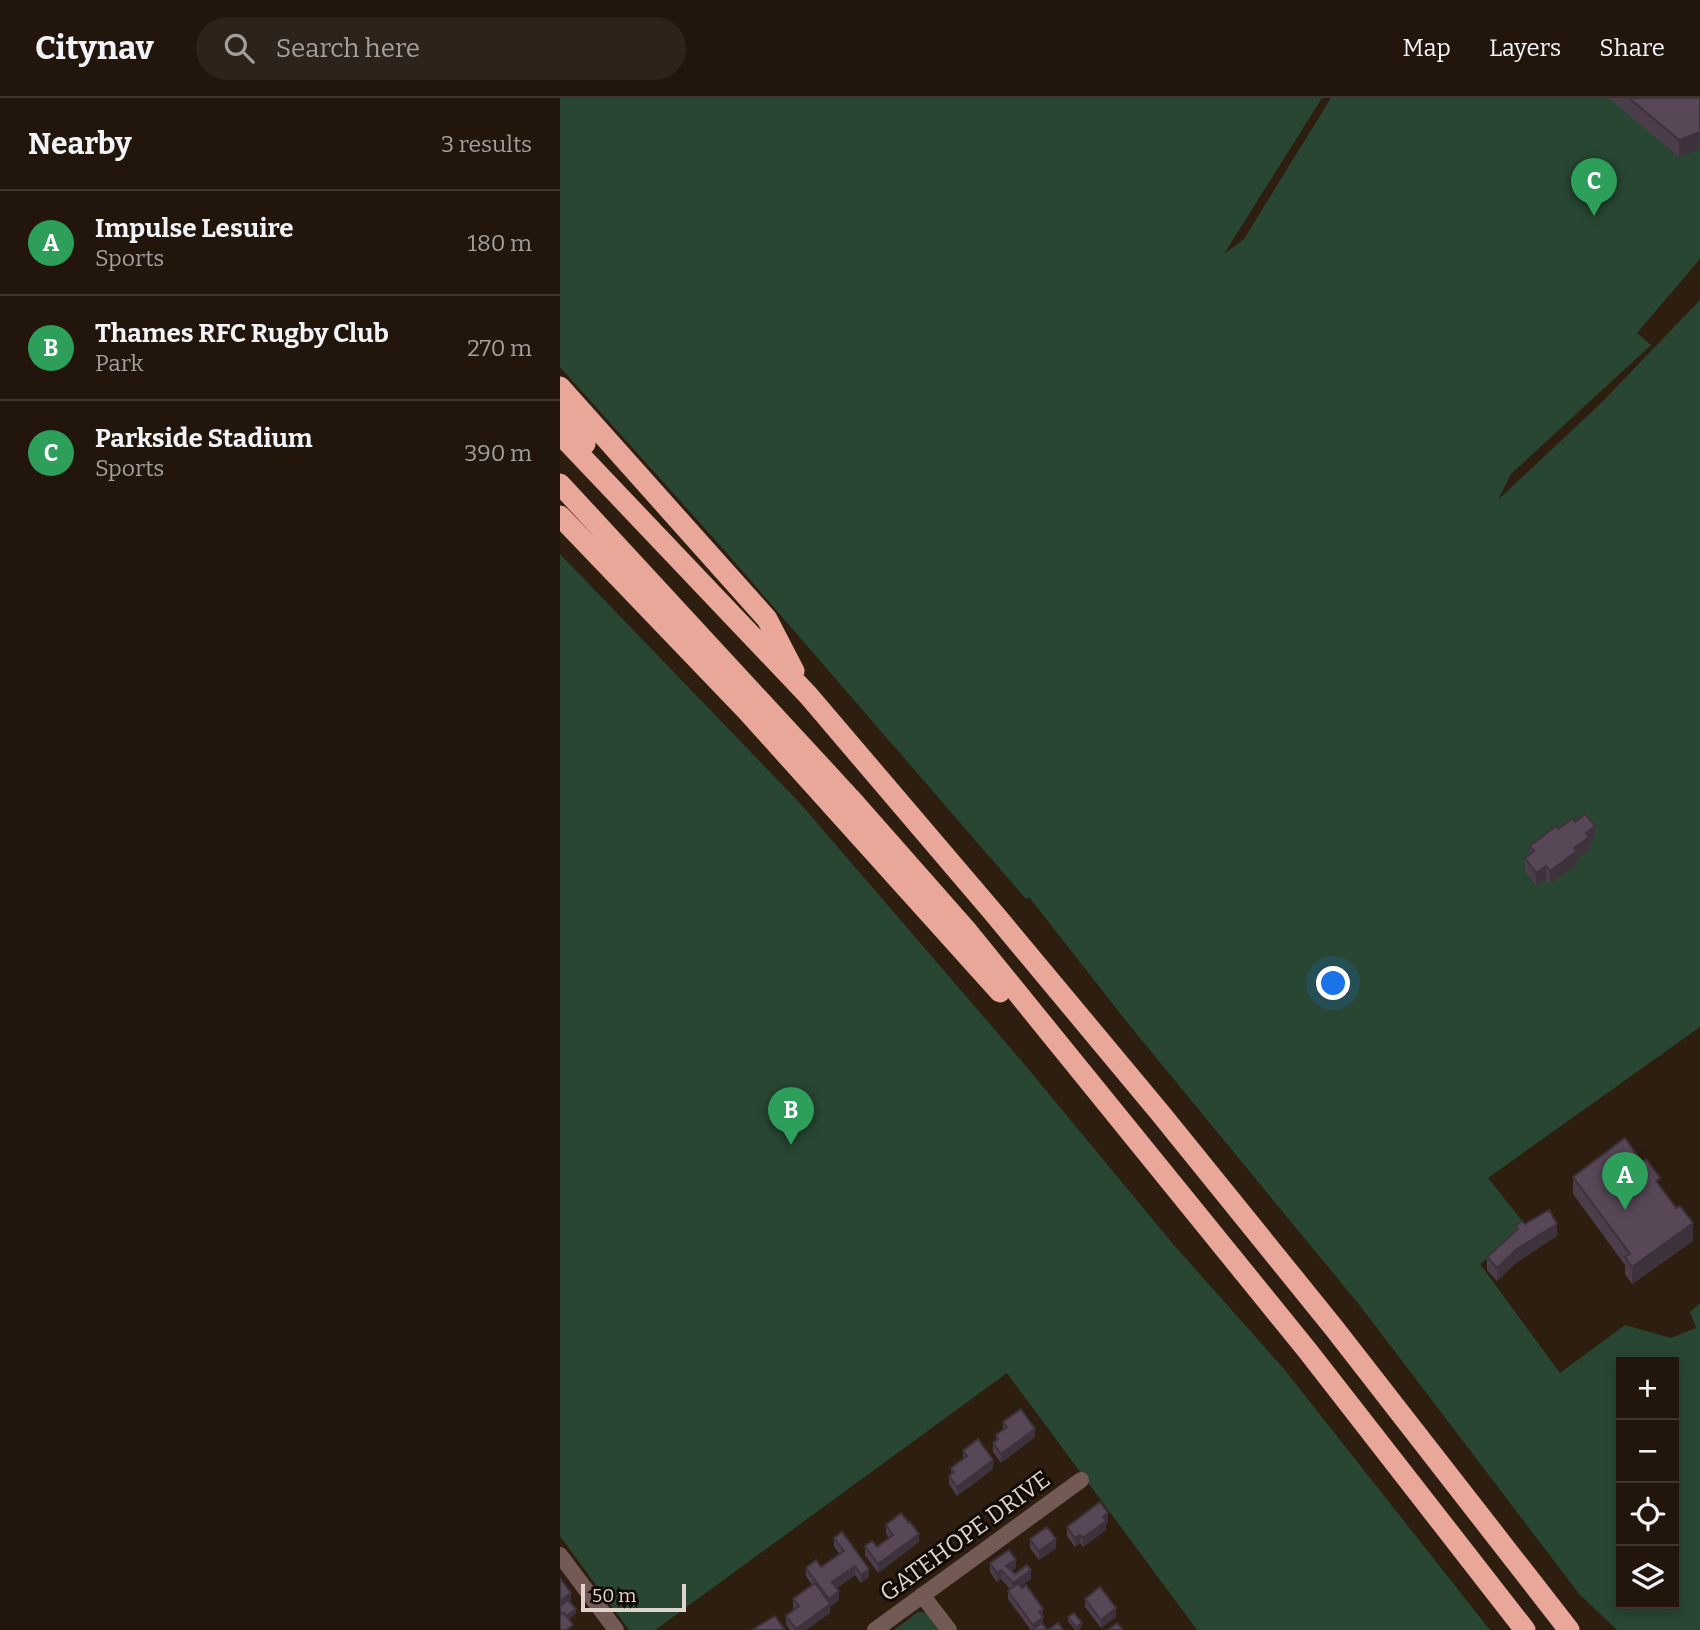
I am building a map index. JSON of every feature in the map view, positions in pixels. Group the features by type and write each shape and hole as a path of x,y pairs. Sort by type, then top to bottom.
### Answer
{"highway":[{"path":"560,387 766,619 808,695"},
{"path":"560,413 667,545"},
{"path":"560,434 808,695 992,911 1242,1213 1569,1630"},
{"path":"560,484 968,932 1307,1350 1525,1630"},
{"path":"560,516 747,711 955,943 1135,1137"}],"street":[{"name":"GATEHOPE DRIVE","path":"875,1630 1081,1480"},
{"path":"560,1555 616,1630"},
{"path":"922,1595 949,1630"}],"green space":[{"path":"560,98 1322,98 1224,254 1244,239 1331,98 1700,98 1700,259 1637,333 1651,345 1511,474 1498,500 1602,402 1700,300 1700,1027 1488,1178 1528,1228 1480,1264 1560,1373 1625,1325 1671,1338 1696,1328 1690,1312 1700,1303 1700,1630 1617,1630 1580,1595 1361,1307 1130,1026 1029,897 1026,899 726,552 560,367"},
{"path":"560,554 798,801 1020,1059 1173,1244 1284,1369 1490,1630 1197,1630 1007,1373 655,1630 629,1630 560,1536"},
{"path":"918,1612 930,1613 943,1630 894,1630"}],"building":[{"path":"1629,98 1700,98 1700,132 1679,140"},
{"path":"1585,814 1595,826 1586,833 1589,837 1574,848 1577,851 1550,871 1546,866 1536,873 1525,858 1534,851 1530,846 1556,826 1558,829 1573,818 1575,822"},
{"path":"1625,1138 1642,1162 1646,1159 1660,1178 1656,1181 1676,1208 1680,1206 1693,1223 1632,1267 1625,1257 1630,1254 1573,1177"},
{"path":"1549,1210 1557,1224 1517,1249 1497,1268 1487,1257 1518,1229 1515,1226 1522,1221 1525,1224"},
{"path":"1021,1409 1035,1429 1001,1454 993,1443 998,1439 996,1435 1007,1427 1003,1422"},
{"path":"978,1439 993,1460 957,1487 949,1476 954,1472 951,1468 967,1456 963,1451"},
{"path":"1100,1502 1108,1513 1103,1517 1106,1521 1083,1538 1080,1535 1075,1538 1067,1527"},
{"path":"901,1513 919,1534 878,1564 865,1546 872,1541 877,1547 893,1535 886,1525"},
{"path":"1047,1527 1056,1539 1039,1551 1030,1539"},
{"path":"842,1532 869,1569 861,1575 855,1566 832,1582 839,1591 829,1599 806,1568 816,1560 821,1567 844,1551 834,1538"},
{"path":"1009,1550 1016,1560 1006,1566 1015,1574 1027,1565 1031,1570 1013,1583 1001,1570 997,1573 990,1563"},
{"path":"560,1578 571,1593 560,1601"},
{"path":"815,1583 830,1604 796,1629 786,1616 799,1606 793,1599"},
{"path":"1018,1583 1022,1588 1026,1585 1043,1609 1039,1612 1043,1617 1033,1625 1008,1591"},
{"path":"1100,1587 1116,1608 1101,1620 1085,1599"},
{"path":"568,1600 576,1609 567,1616 562,1614 560,1606"},
{"path":"564,1613 573,1625 566,1630 560,1630 560,1615"},
{"path":"1074,1613 1082,1623 1076,1627 1068,1617"},
{"path":"775,1616 785,1630 752,1630"},
{"path":"1042,1623 1047,1630 1033,1629"},
{"path":"1058,1623 1063,1630 1048,1630"},
{"path":"1117,1623 1123,1630 1108,1630"}],"place":[{"name":"Parkside Stadium","path":"1594,216"},
{"name":"Thames RFC Rugby Club","path":"791,1145"},
{"name":"Impulse Lesuire","path":"1625,1210"}]}
